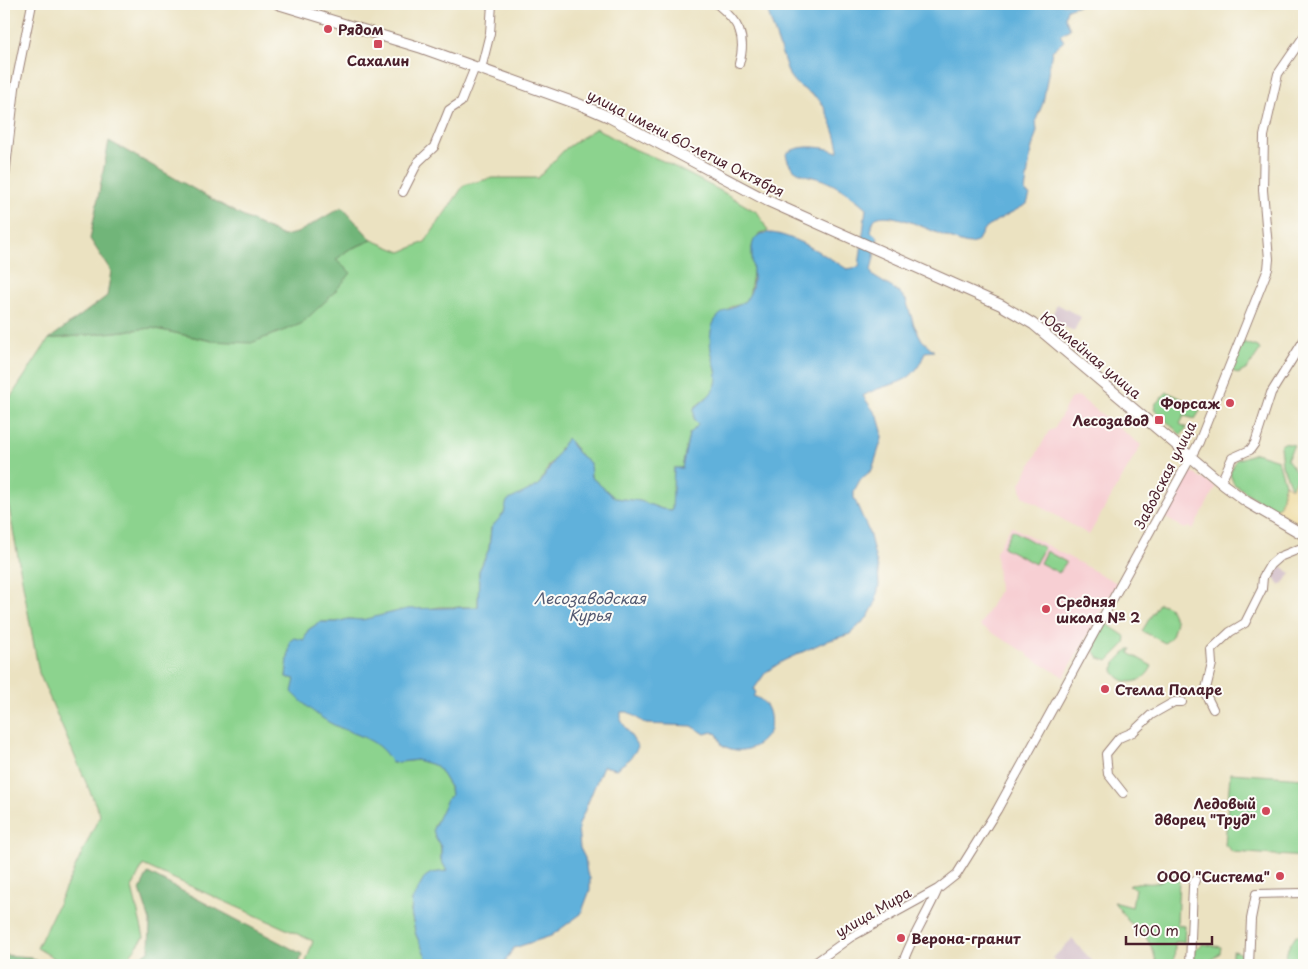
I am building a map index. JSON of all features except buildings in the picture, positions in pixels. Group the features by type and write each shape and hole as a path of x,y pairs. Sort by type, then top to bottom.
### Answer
{"main road":[{"name":"улица имени 60-летия Октября","path":"278,4 565,98 609,117 768,201 893,258"},
{"name":"Юбилейная улица","path":"893,258 1023,316 1221,482 1247,502 1304,536"}],"street":[{"path":"4,185 15,88 32,4"},
{"path":"403,192 418,162 434,147 449,110 461,102 478,68 490,33 492,4"},
{"path":"717,4 736,24 742,35 743,51 739,64"},
{"name":"Заводская улица","path":"938,889 960,870 984,833 1199,442 1268,269 1269,259 1263,190 1264,136 1278,74 1304,36"},
{"path":"1221,482 1232,458 1250,450 1255,443 1271,394 1304,340"},
{"path":"1213,710 1206,693 1212,664 1212,650 1230,632 1245,623 1262,589 1263,577 1270,564 1279,556 1304,547"},
{"path":"1122,793 1108,774 1106,754 1119,738 1133,732 1151,714 1174,702 1182,702"},
{"path":"1190,965 1193,886 1195,880"},
{"path":"902,965 910,942 929,910 938,889"},
{"name":"улица Мира","path":"812,965 821,961 851,938 938,889"},
{"path":"1250,965 1251,919 1256,894 1304,893"}],"shaded area":[{"path":"1057,304 1081,317 1074,331 1050,320"},
{"path":"1078,396 1141,445 1089,535 1023,496 1020,484 1049,431 1054,429 1070,399"},
{"path":"1189,470 1216,487 1193,529 1189,527 1185,529 1164,517"},
{"name":"Средняя школа № 2","path":"1011,526 1117,583 1064,677 980,626 999,591 996,552"},
{"path":"1282,566 1291,574 1281,585 1273,577"},
{"path":"1072,939 1096,965 1059,965 1053,958"}],"green space":[{"path":"596,128 629,147 663,161 723,192 758,213 768,231 760,233 752,247 754,267 749,297 742,304 730,307 711,348 718,379 714,391 694,408 698,425 689,434 682,468 674,468 673,510 662,509 640,501 615,499 591,477 590,463 578,453 572,443 560,448 558,457 550,464 539,485 520,496 491,528 489,549 479,571 478,607 440,607 362,620 348,619 337,622 320,622 308,630 304,640 290,641 286,677 295,679 295,684 335,725 378,743 393,763 417,760 437,765 450,787 451,796 447,799 445,809 434,825 435,837 441,847 441,860 448,871 439,872 412,900 411,913 416,935 430,965 305,965 313,941 143,865 132,888 144,937 128,958 97,965 66,965 37,948 100,815 39,673 4,480 4,407 49,339 152,328 212,341 351,273 335,260 348,250 372,240 401,252 425,242 464,185 492,178 538,178 565,149"},
{"path":"109,141 240,215 283,236 297,233 342,207 372,240 348,250 336,260 351,273 330,297 301,324 251,343 212,341 152,328 49,339 107,296 111,271 90,239"},
{"path":"1243,342 1258,347 1260,350 1247,369 1238,374 1231,370"},
{"path":"1167,392 1196,405 1200,411 1195,419 1184,416 1180,424 1187,428 1181,435 1154,409 1156,403"},
{"path":"1284,443 1294,445 1287,459 1298,474 1292,489 1282,465 1280,446"},
{"path":"1256,453 1278,460 1285,484 1280,506 1275,509 1268,507 1234,484 1230,474 1236,460"},
{"path":"1012,530 1044,548 1035,564 1003,547"},
{"path":"1046,551 1066,562 1059,573 1040,563"},
{"path":"1159,603 1169,607 1176,622 1172,636 1165,643 1142,631"},
{"path":"1104,622 1126,637 1125,644 1108,661 1099,658 1094,650 1098,632"},
{"path":"1129,649 1132,649 1129,653 1152,666 1149,672 1134,682 1123,680 1113,671 1115,663"},
{"name":"Ледовый дворец \"Труд\"","path":"1230,773 1304,778 1304,857 1233,852 1225,845"},
{"path":"148,873 302,954 299,965 129,965 149,951 150,921 140,890"},
{"path":"1177,873 1188,878 1179,878 1177,925 1185,926 1184,942 1175,942 1174,965 1157,965 1153,950 1142,930 1129,922 1114,902 1132,907 1135,888 1129,886 1137,883 1158,882"},
{"path":"1296,935 1304,936 1304,965 1284,965 1288,948"},
{"path":"1203,944 1221,947 1220,953 1210,961 1203,960 1203,965 1194,965 1195,949"},
{"path":"1232,952 1243,954 1241,965 1229,964"},
{"path":"4,955 31,957 44,965 4,965"}],"sand":[{"path":"1301,473 1300,483 1304,483 1302,495 1304,499 1304,526 1269,507 1275,509 1280,506 1285,484 1292,488 1298,474"}],"water":[{"name":"Лесозаводская Курья","path":"765,4 930,4 943,6 946,4 1082,4 1067,9 1065,17 1070,29 1060,35 1064,41 1052,51 1043,103 1036,120 1037,131 1031,151 1025,192 1030,195 1027,204 996,221 983,231 977,242 970,244 896,218 885,216 876,218 873,223 871,232 878,237 871,271 873,276 899,292 906,300 914,325 922,340 934,351 925,352 914,373 907,378 863,396 878,417 882,431 882,439 872,470 860,480 854,491 854,498 869,532 878,569 879,585 875,604 868,617 850,634 824,642 783,661 766,672 754,689 756,693 753,696 763,701 768,709 770,714 770,730 761,742 749,749 736,750 729,748 722,745 717,734 712,732 705,734 692,726 646,724 628,712 621,712 621,720 638,747 630,759 616,769 603,766 578,827 580,848 585,858 587,873 590,878 590,890 581,914 551,936 514,948 505,961 511,965 430,965 416,935 411,913 412,900 425,877 431,873 447,871 441,860 441,847 433,829 447,799 451,796 450,787 437,766 417,760 392,763 375,743 330,723 302,702 292,692 295,679 286,677 290,641 294,638 304,640 308,630 320,622 337,622 348,619 362,620 407,609 478,607 479,571 489,549 491,528 504,513 507,501 539,485 567,438 578,453 590,463 591,477 615,498 640,501 662,509 672,510 674,468 682,468 689,434 698,425 694,419 694,408 707,398 714,389 717,380 710,344 711,331 718,317 740,305 751,292 753,280 752,248 756,237 766,233 779,234 811,247 847,269 859,267 866,208 834,185 795,170 788,161 786,154 804,147 825,148 837,152 839,149 831,123 821,103 795,83 789,75"}],"place":[{"name":"Рядом","path":"328,29"},
{"name":"Сахалин","path":"378,44"},
{"name":"Форсаж","path":"1230,403"},
{"name":"Лесозавод","path":"1159,420"},
{"name":"Средняя школа № 2","path":"1046,609"},
{"name":"Стелла Поларе","path":"1105,689"},
{"name":"Ледовый дворец \"Труд\"","path":"1266,811"},
{"name":"ООО \"Система\"","path":"1280,876"},
{"name":"Верона-гранит","path":"901,938"}]}
